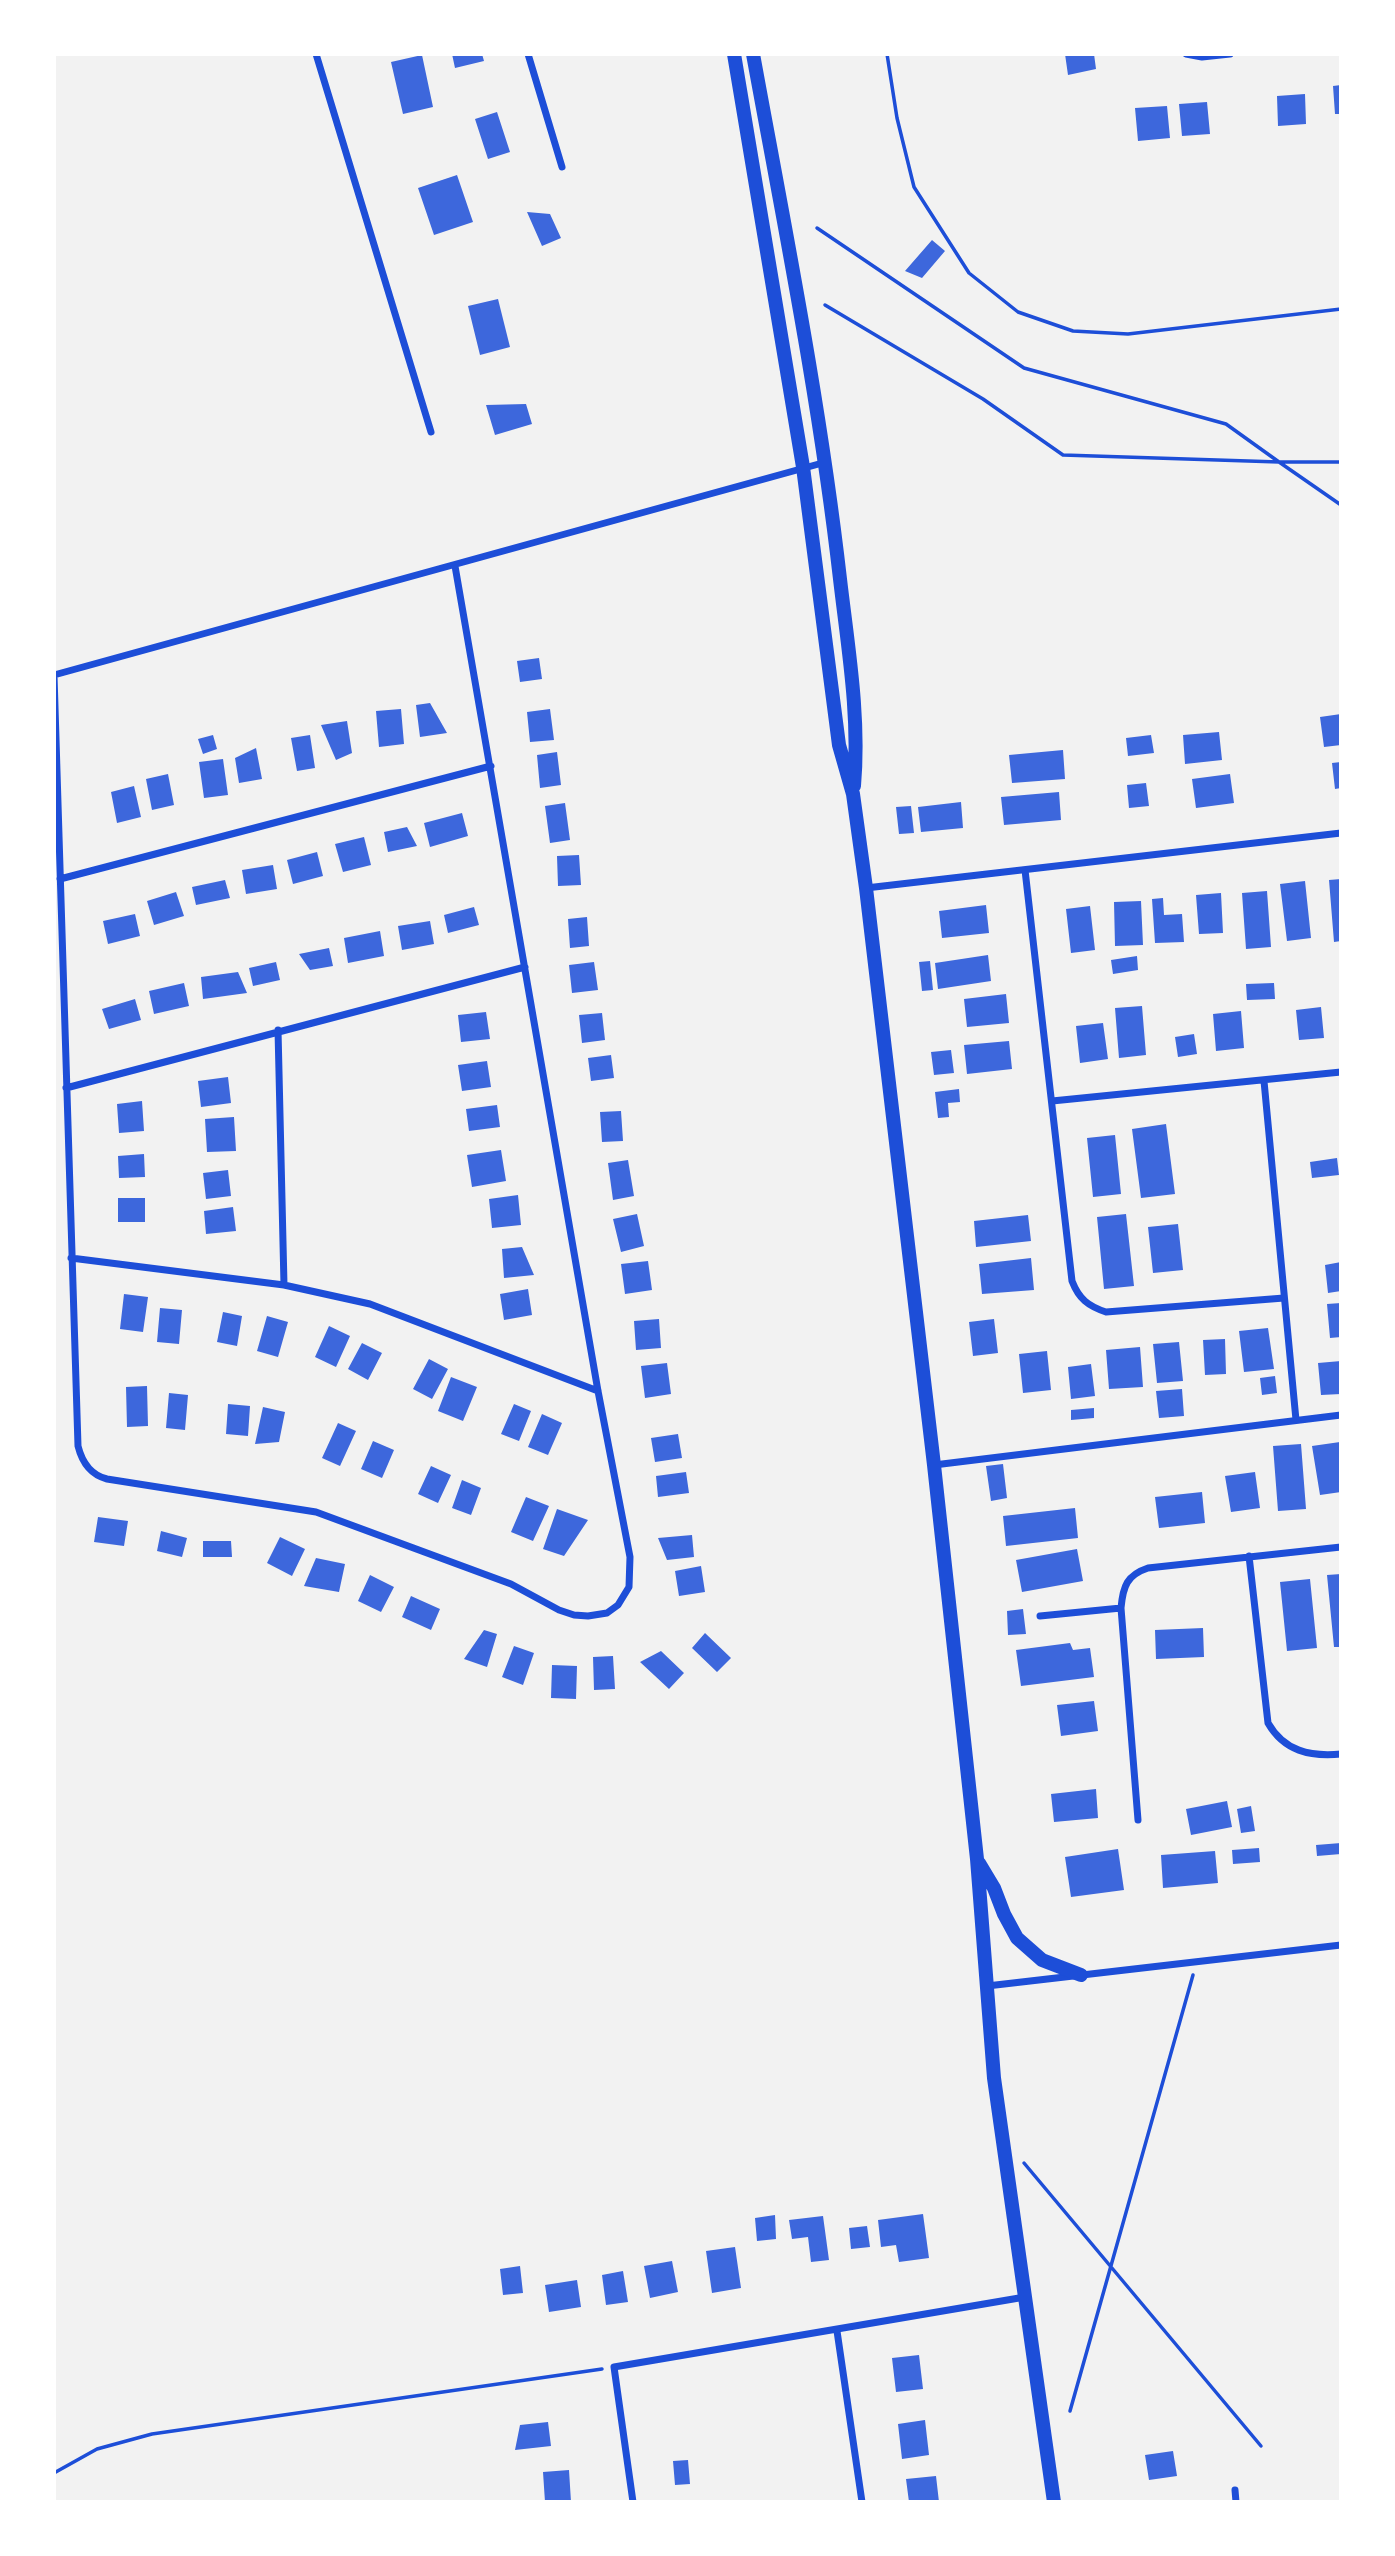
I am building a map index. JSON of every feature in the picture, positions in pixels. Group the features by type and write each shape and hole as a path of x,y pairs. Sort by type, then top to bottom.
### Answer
{"main road":[{"path":"734,54 803,467 839,745 853,794 866,888 977,1859 1001,2134 1054,2502"},
{"path":"753,54 826,462 857,745 853,794"},
{"path":"977,1859 1017,1938 1042,1960 1081,1975"}],"street":[{"path":"316,54 431,432"},
{"path":"528,54 562,167"},
{"path":"1186,54 1202,57 1230,54"},
{"path":"455,566 598,1391 630,1557 629,1587 618,1605 607,1613 582,1616 559,1610 511,1584 316,1512 107,1479 92,1472 84,1462 78,1446 54,676 826,462"},
{"path":"60,878 491,765"},
{"path":"866,888 1341,832"},
{"path":"1025,870 1072,1281 1083,1300 1106,1312 1284,1298"},
{"path":"66,1088 278,1030 526,967"},
{"path":"278,1030 284,1284"},
{"path":"1052,1101 1341,1072"},
{"path":"1264,1081 1296,1420"},
{"path":"71,1258 284,1284 359,1302 395,1313 598,1391"},
{"path":"934,1465 1341,1415"},
{"path":"1138,1820 1121,1608 1122,1592 1128,1579 1135,1572 1148,1568 1341,1547"},
{"path":"1248,1556 1268,1723 1281,1740 1302,1752 1314,1755 1341,1754"},
{"path":"1040,1616 1121,1608"},
{"path":"987,1986 1341,1945"},
{"path":"633,2502 614,2367 838,2331 1025,2297"},
{"path":"838,2331 862,2502"},
{"path":"1235,2490 1236,2502"}],"path":[{"path":"887,54 897,118 914,187 969,273 1018,312 1073,331 1128,334 1341,309"},
{"path":"817,228 1024,368 1226,424 1341,505"},
{"path":"825,305 983,399 1063,455 1341,462"},
{"path":"1070,2411 1197,1961"},
{"path":"1001,2134 1261,2446"},
{"path":"54,2473 97,2449 152,2434 614,2367"}],"building":[{"path":"452,54 482,54 484,61 455,68"},
{"path":"1065,54 1094,54 1096,69 1068,75"},
{"path":"422,55 433,107 403,114 391,62"},
{"path":"1341,85 1341,114 1335,114 1333,86"},
{"path":"1305,94 1306,124 1278,126 1277,96"},
{"path":"1207,102 1210,134 1182,136 1179,104"},
{"path":"1167,106 1170,138 1138,141 1135,108"},
{"path":"497,112 510,152 488,159 475,119"},
{"path":"457,175 473,222 434,235 418,188"},
{"path":"527,212 550,214 561,238 542,246"},
{"path":"932,240 945,251 922,278 905,271"},
{"path":"498,299 510,347 480,355 468,306"},
{"path":"526,404 532,424 495,435 486,405"},
{"path":"539,658 542,679 520,682 517,661"},
{"path":"430,703 447,733 420,737 416,705"},
{"path":"401,709 404,744 379,747 376,711"},
{"path":"550,709 554,740 530,742 527,712"},
{"path":"1341,714 1341,745 1324,747 1320,717"},
{"path":"347,721 352,753 336,760 321,725"},
{"path":"1219,732 1222,760 1185,764 1183,735"},
{"path":"213,735 217,749 203,754 198,739"},
{"path":"310,735 315,768 297,771 291,738"},
{"path":"1151,735 1154,753 1128,756 1126,738"},
{"path":"256,748 262,779 239,783 235,758"},
{"path":"1063,750 1065,779 1012,783 1009,755"},
{"path":"557,752 561,785 540,788 537,755"},
{"path":"223,759 228,795 204,798 199,762"},
{"path":"1341,762 1341,788 1335,789 1332,763"},
{"path":"168,774 174,805 152,810 146,779"},
{"path":"1230,774 1234,803 1196,808 1192,779"},
{"path":"1146,783 1149,806 1129,808 1127,785"},
{"path":"134,786 141,817 117,823 111,792"},
{"path":"1059,792 1061,820 1004,825 1001,797"},
{"path":"961,802 963,828 921,832 918,807"},
{"path":"565,803 570,840 550,843 545,806"},
{"path":"911,806 914,833 899,834 896,807"},
{"path":"462,813 468,836 430,847 424,823"},
{"path":"407,827 417,846 388,852 384,832"},
{"path":"364,837 371,865 343,872 335,844"},
{"path":"317,852 323,876 293,884 287,860"},
{"path":"579,855 581,885 558,886 557,856"},
{"path":"273,865 277,889 246,894 242,870"},
{"path":"1341,879 1341,941 1334,942 1329,880"},
{"path":"225,880 230,898 196,905 192,887"},
{"path":"1305,881 1311,938 1287,941 1280,884"},
{"path":"1267,891 1271,947 1246,949 1242,893"},
{"path":"176,892 184,916 154,925 147,901"},
{"path":"1221,893 1223,933 1199,934 1196,895"},
{"path":"1163,898 1164,915 1182,914 1184,942 1155,943 1152,899"},
{"path":"1141,901 1143,945 1115,946 1114,902"},
{"path":"986,905 989,933 942,938 939,911"},
{"path":"1090,906 1095,950 1071,953 1066,909"},
{"path":"474,907 479,925 448,933 444,915"},
{"path":"135,914 140,936 108,944 103,921"},
{"path":"587,917 589,946 570,948 568,919"},
{"path":"430,921 434,944 402,950 398,926"},
{"path":"380,931 384,956 348,963 344,938"},
{"path":"329,948 333,966 310,970 299,954"},
{"path":"988,955 991,981 938,989 935,963"},
{"path":"1137,956 1138,970 1113,974 1111,960"},
{"path":"930,961 933,990 922,991 919,962"},
{"path":"276,962 280,980 253,986 249,968"},
{"path":"594,962 598,990 572,993 569,965"},
{"path":"238,972 247,993 203,999 201,977"},
{"path":"184,983 189,1006 154,1014 149,991"},
{"path":"1274,983 1275,999 1247,1000 1246,984"},
{"path":"1006,994 1009,1023 967,1027 964,999"},
{"path":"135,999 141,1020 109,1029 102,1009"},
{"path":"1142,1006 1146,1055 1119,1058 1115,1008"},
{"path":"1321,1007 1324,1038 1299,1040 1296,1010"},
{"path":"1241,1011 1244,1048 1216,1051 1213,1014"},
{"path":"486,1012 490,1039 461,1042 458,1015"},
{"path":"602,1013 605,1040 582,1043 579,1015"},
{"path":"1103,1023 1108,1059 1080,1063 1076,1026"},
{"path":"1194,1034 1197,1054 1178,1057 1175,1037"},
{"path":"1009,1041 1012,1069 967,1074 964,1045"},
{"path":"951,1050 954,1073 934,1075 931,1052"},
{"path":"611,1055 614,1078 591,1081 588,1058"},
{"path":"487,1061 491,1087 462,1091 458,1065"},
{"path":"228,1077 231,1103 201,1107 198,1081"},
{"path":"959,1089 960,1102 948,1103 949,1117 938,1118 935,1092"},
{"path":"142,1101 144,1131 119,1133 117,1104"},
{"path":"497,1105 500,1127 469,1131 466,1109"},
{"path":"621,1111 623,1141 602,1142 600,1112"},
{"path":"234,1117 236,1151 207,1152 205,1119"},
{"path":"1166,1124 1175,1194 1141,1198 1132,1129"},
{"path":"1115,1135 1121,1194 1093,1197 1087,1138"},
{"path":"501,1150 506,1181 472,1187 467,1155"},
{"path":"144,1154 145,1177 119,1178 118,1156"},
{"path":"1337,1158 1339,1175 1312,1178 1310,1162"},
{"path":"628,1160 634,1196 613,1200 608,1163"},
{"path":"228,1170 231,1196 206,1199 203,1173"},
{"path":"518,1195 521,1225 492,1228 489,1199"},
{"path":"118,1198 145,1198 145,1222 118,1222"},
{"path":"233,1207 236,1231 206,1234 204,1211"},
{"path":"637,1214 644,1246 621,1252 613,1219"},
{"path":"1126,1214 1134,1286 1104,1289 1097,1217"},
{"path":"1028,1215 1031,1241 976,1247 974,1221"},
{"path":"1178,1224 1183,1270 1153,1273 1148,1227"},
{"path":"522,1247 534,1275 504,1278 502,1249"},
{"path":"1031,1258 1034,1290 982,1294 979,1264"},
{"path":"648,1261 652,1290 625,1294 621,1264"},
{"path":"1341,1262 1341,1291 1328,1293 1325,1265"},
{"path":"528,1289 532,1315 504,1320 500,1294"},
{"path":"124,1294 148,1297 143,1332 120,1329"},
{"path":"1341,1303 1341,1337 1330,1338 1327,1304"},
{"path":"160,1308 182,1310 179,1344 157,1342"},
{"path":"223,1312 242,1316 237,1346 217,1342"},
{"path":"267,1316 288,1322 278,1357 257,1351"},
{"path":"659,1319 661,1348 636,1350 634,1321"},
{"path":"994,1319 998,1353 973,1356 969,1322"},
{"path":"329,1326 350,1336 336,1367 315,1357"},
{"path":"1268,1328 1274,1369 1244,1372 1239,1331"},
{"path":"1225,1339 1226,1374 1205,1375 1203,1340"},
{"path":"1179,1342 1183,1381 1157,1383 1153,1344"},
{"path":"362,1343 382,1353 368,1380 348,1369"},
{"path":"1140,1347 1143,1387 1109,1389 1106,1350"},
{"path":"1047,1351 1051,1390 1023,1393 1019,1354"},
{"path":"429,1359 448,1369 432,1399 413,1389"},
{"path":"1341,1361 1341,1394 1321,1395 1318,1363"},
{"path":"667,1363 671,1394 645,1398 641,1366"},
{"path":"1091,1364 1095,1396 1071,1399 1068,1367"},
{"path":"1275,1376 1277,1393 1262,1395 1260,1378"},
{"path":"451,1377 477,1387 463,1421 438,1411"},
{"path":"147,1386 148,1426 127,1427 126,1387"},
{"path":"1182,1389 1184,1416 1159,1418 1156,1391"},
{"path":"169,1393 188,1395 185,1430 166,1428"},
{"path":"228,1404 250,1406 248,1436 226,1434"},
{"path":"514,1404 531,1411 519,1441 501,1434"},
{"path":"263,1407 285,1412 279,1442 255,1444"},
{"path":"1094,1408 1094,1418 1071,1420 1071,1410"},
{"path":"542,1414 562,1423 548,1455 528,1447"},
{"path":"338,1423 356,1431 340,1466 322,1458"},
{"path":"678,1434 682,1458 655,1462 651,1438"},
{"path":"373,1441 394,1450 382,1478 361,1469"},
{"path":"1340,1442 1341,1492 1320,1495 1312,1446"},
{"path":"1301,1444 1306,1509 1278,1511 1273,1446"},
{"path":"1003,1464 1007,1498 991,1501 986,1466"},
{"path":"431,1466 451,1475 438,1503 418,1494"},
{"path":"686,1472 689,1493 658,1497 656,1476"},
{"path":"1255,1472 1260,1508 1231,1512 1225,1476"},
{"path":"462,1480 481,1488 471,1515 452,1508"},
{"path":"1202,1492 1205,1523 1159,1528 1155,1497"},
{"path":"526,1497 549,1506 533,1541 511,1532"},
{"path":"1075,1508 1078,1538 1006,1546 1003,1516"},
{"path":"557,1509 588,1520 564,1556 543,1549"},
{"path":"98,1517 128,1521 124,1546 94,1542"},
{"path":"161,1531 187,1538 182,1557 157,1551"},
{"path":"692,1535 694,1557 667,1560 658,1538"},
{"path":"280,1537 305,1549 292,1576 267,1563"},
{"path":"203,1541 231,1541 232,1557 203,1557"},
{"path":"1077,1549 1083,1581 1022,1592 1016,1560"},
{"path":"316,1558 345,1564 339,1592 304,1586"},
{"path":"701,1566 705,1592 679,1596 675,1571"},
{"path":"1341,1574 1341,1647 1334,1647 1327,1575"},
{"path":"370,1575 394,1587 381,1612 358,1601"},
{"path":"1310,1579 1317,1648 1287,1651 1280,1582"},
{"path":"411,1596 440,1609 431,1630 402,1617"},
{"path":"1023,1609 1026,1634 1008,1635 1007,1611"},
{"path":"1203,1628 1204,1657 1156,1659 1155,1630"},
{"path":"484,1630 497,1634 487,1667 464,1659"},
{"path":"705,1633 731,1658 717,1672 692,1648"},
{"path":"1070,1643 1073,1650 1090,1648 1094,1677 1021,1686 1016,1650"},
{"path":"514,1646 534,1653 523,1685 502,1677"},
{"path":"661,1651 684,1673 669,1689 640,1662"},
{"path":"613,1656 615,1689 594,1690 593,1657"},
{"path":"552,1665 577,1666 576,1699 551,1698"},
{"path":"1094,1701 1098,1731 1061,1736 1057,1705"},
{"path":"1096,1789 1098,1818 1054,1822 1051,1794"},
{"path":"1227,1801 1232,1827 1191,1835 1186,1809"},
{"path":"1251,1806 1255,1831 1241,1833 1237,1809"},
{"path":"1341,1843 1341,1854 1317,1856 1316,1845"},
{"path":"1259,1848 1260,1862 1233,1864 1232,1850"},
{"path":"1118,1849 1124,1890 1071,1897 1065,1857"},
{"path":"1215,1851 1218,1883 1163,1888 1161,1855"},
{"path":"923,2214 929,2258 899,2262 896,2245 881,2247 878,2220"},
{"path":"775,2215 776,2239 757,2241 755,2218"},
{"path":"823,2216 829,2260 811,2262 808,2237 792,2239 789,2220"},
{"path":"867,2226 870,2247 851,2249 849,2228"},
{"path":"735,2247 741,2288 712,2293 706,2251"},
{"path":"672,2261 678,2292 650,2298 644,2266"},
{"path":"520,2266 523,2293 503,2295 500,2269"},
{"path":"623,2271 628,2302 606,2305 602,2275"},
{"path":"577,2280 581,2307 549,2312 545,2285"},
{"path":"919,2355 923,2389 896,2392 892,2358"},
{"path":"925,2420 929,2455 902,2459 898,2424"},
{"path":"548,2422 551,2446 515,2450 520,2425"},
{"path":"1173,2451 1177,2476 1149,2480 1145,2455"},
{"path":"688,2460 690,2484 675,2485 673,2461"},
{"path":"569,2470 571,2502 545,2502 543,2472"},
{"path":"936,2476 939,2502 909,2502 906,2479"}]}
